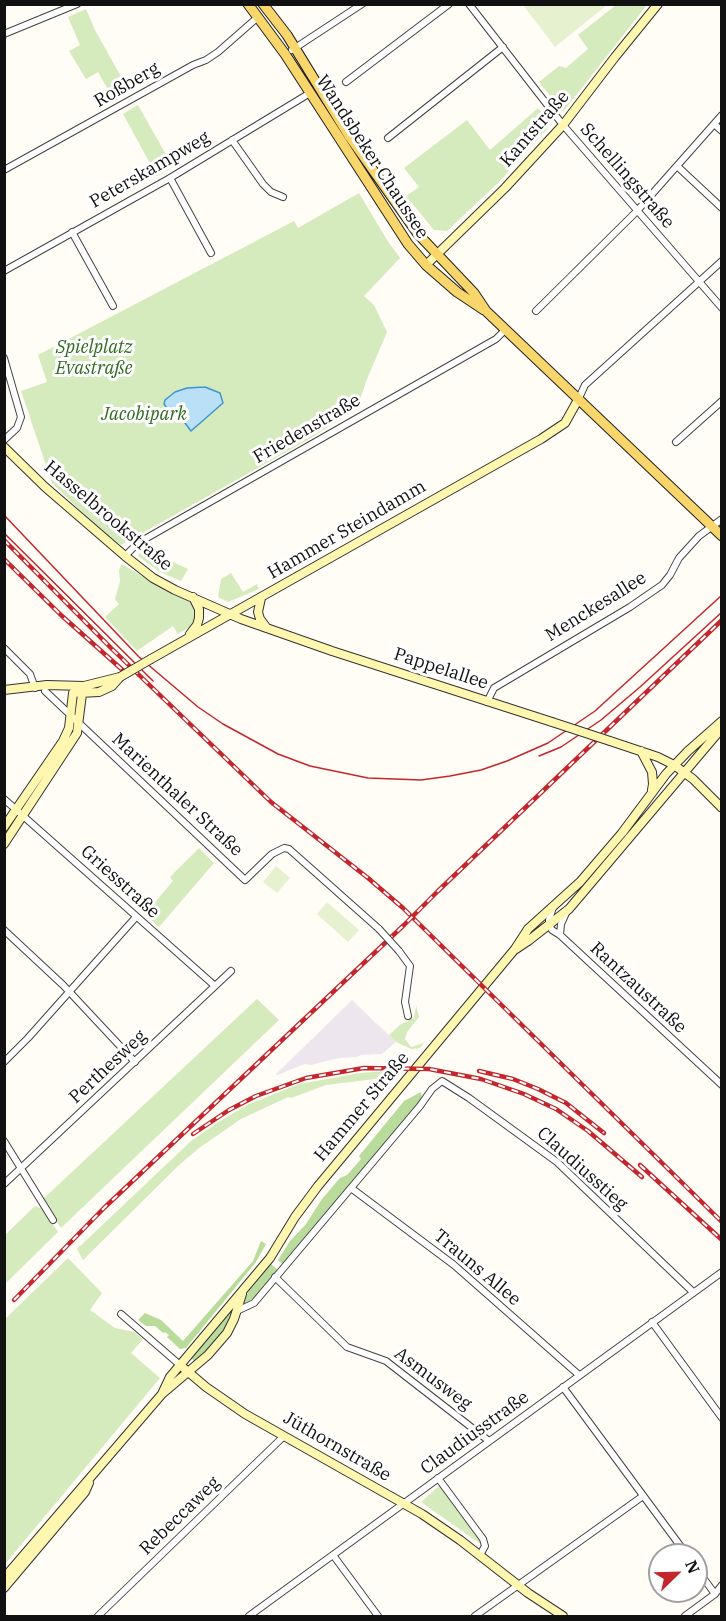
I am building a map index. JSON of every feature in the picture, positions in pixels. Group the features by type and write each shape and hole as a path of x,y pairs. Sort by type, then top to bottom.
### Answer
{"main road":[{"name":"Wandsbeker Chaussee","path":"249,4 285,54 368,180 393,224 426,265 506,329 722,536"},
{"name":"Wandsbeker Chaussee","path":"263,4 296,48 365,160 403,215 436,255 474,293 486,311"},
{"name":"Kantstraße","path":"426,265 506,188 563,124 658,4"},
{"name":"Hammer Steindamm","path":"35,688 45,691 104,691 120,677 185,639 541,439 565,423 579,398"},
{"name":"Hasselbrookstraße","path":"4,447 45,487 125,556 162,583 231,614"},
{"path":"185,639 194,629 199,618 199,609 192,597"},
{"path":"261,598 258,604 259,616 268,628"},
{"name":"Pappelallee","path":"231,614 486,702 610,741 674,765 685,772 722,808"},
{"name":"Hammer Steindamm","path":"4,690 47,685 78,691"},
{"path":"4,843 63,741 69,728 78,691"},
{"path":"4,827 20,812 77,733 80,723 78,691"},
{"name":"Hammer Straße","path":"162,1394 166,1382 270,1258 295,1217 318,1186 515,949 528,929 580,882 674,765 709,730 722,721"},
{"name":"Hammer Straße","path":"515,949 569,909 722,728"},
{"path":"641,752 653,778 651,794"},
{"name":"Hammer Straße","path":"4,1588 85,1492 90,1481 162,1394 208,1355 227,1333 232,1326 242,1293"},
{"name":"Jüthornstraße","path":"180,1365 232,1405 405,1504 480,1555 563,1617"},
{"name":"Hammer Straße","path":"4,1578 80,1488 90,1481"}],"street":[{"path":"4,34 77,4"},
{"path":"285,54 362,4"},
{"path":"346,82 448,4"},
{"name":"Schellingstraße","path":"469,4 563,124 722,308"},
{"name":"Roßberg","path":"4,170 193,65 206,60 258,17"},
{"path":"388,138 503,47"},
{"name":"Peterskampweg","path":"4,271 170,178 310,93"},
{"path":"536,311 637,211 722,115"},
{"path":"714,124 722,131"},
{"path":"232,140 263,184 271,192 283,197"},
{"path":"677,166 722,208"},
{"path":"170,178 211,253"},
{"path":"72,232 113,306"},
{"path":"579,398 585,385 722,261"},
{"name":"Friedenstraße","path":"125,556 138,543 496,339 506,329"},
{"path":"4,358 21,417 17,428 4,440"},
{"path":"676,442 722,400"},
{"name":"Menckesallee","path":"486,702 494,688 630,607 662,585 679,558 711,526 722,519"},
{"path":"4,648 30,674 35,688"},
{"name":"Marienthaler Straße","path":"45,691 246,880 272,854 284,848 289,849 379,929 410,966 405,1002 408,1016"},
{"name":"Griesstraße","path":"4,799 215,986"},
{"path":"549,925 553,907"},
{"name":"Hammer Straße","path":"560,935 561,924 569,909"},
{"path":"4,1062 136,917"},
{"name":"Rantzaustraße","path":"549,925 721,1084"},
{"path":"4,930 70,992 135,1062"},
{"name":"Perthesweg","path":"4,1184 231,971"},
{"name":"Hammer Straße","path":"237,1311 254,1303 432,1089 442,1081"},
{"name":"Claudiusstieg","path":"442,1081 470,1098 556,1162 693,1292"},
{"path":"4,1141 53,1220"},
{"name":"Trauns Allee","path":"351,1188 453,1265 579,1375"},
{"name":"Claudiusstraße","path":"249,1617 693,1292 720,1275"},
{"name":"Asmusweg","path":"276,1277 347,1347 386,1361 489,1442"},
{"path":"120,1314 180,1365"},
{"path":"652,1322 722,1418"},
{"path":"564,1387 678,1543"},
{"name":"Rebeccaweg","path":"98,1617 284,1436"},
{"path":"438,1478 483,1539 485,1546 480,1555"},
{"path":"475,1617 643,1496"},
{"path":"333,1555 378,1617"},
{"path":"708,1584 715,1594"},
{"path":"684,1617 715,1594 722,1585"}],"shaded area":[{"path":"352,1000 396,1042 382,1054 305,1064 276,1074"}],"green space":[{"path":"523,5 607,5 555,47"},
{"path":"616,5 647,5 563,112 539,82 559,66 566,68 588,49 578,35"},
{"path":"86,9 129,91 114,100 98,72 86,79 69,51 80,45 68,17"},
{"path":"138,105 173,167 157,176 123,114"},
{"path":"538,108 548,120 548,128 499,182 447,231 434,230 406,196 419,187 404,168 467,120 490,150"},
{"name":"Jacobipark","path":"359,193 400,258 364,296 374,305 387,332 357,408 311,438 121,545 96,526 52,483 21,391 47,382 38,355 294,221 298,228"},
{"path":"143,548 188,569 181,581 160,572 138,556"},
{"path":"122,564 168,592 189,601 195,609 196,619 191,626 178,634 173,626 137,651 105,617 119,604 115,599"},
{"path":"231,573 243,592 257,584 259,589 228,602 218,597 221,579"},
{"path":"199,848 214,863 159,927 145,914 173,881 170,877"},
{"path":"276,866 290,878 277,893 263,882"},
{"path":"327,902 359,930 348,942 317,914"},
{"path":"257,999 279,1020 61,1228 42,1200"},
{"path":"416,1005 419,1017 407,1032 405,1039 411,1047 424,1043 420,1048 411,1049 396,1042 389,1035 401,1024 414,1018"},
{"path":"399,1070 375,1079 326,1085 291,1098 288,1097 241,1119 199,1148 178,1166 83,1260 77,1249 191,1141 220,1121 249,1104 299,1084 360,1073"},
{"path":"421,1092 422,1098 416,1106 282,1264 278,1260 322,1199 361,1159 359,1156 404,1101"},
{"path":"35,1206 43,1209 58,1232 5,1284 5,1235"},
{"path":"261,1241 266,1244 256,1262 186,1348 180,1349 167,1337 169,1335 165,1332 163,1333 155,1326 146,1326 138,1320 145,1313 161,1320 183,1341 253,1261"},
{"path":"68,1258 102,1293 90,1310 115,1328 134,1332 143,1339 131,1353 160,1378 5,1564 5,1319"},
{"path":"271,1264 278,1270 255,1297 241,1306 249,1291"},
{"path":"234,1303 227,1329 195,1362 191,1358"},
{"path":"440,1485 481,1540 482,1545 421,1502"}],"water":[{"path":"205,387 220,393 223,403 191,431 182,419 178,420 173,413 171,414 164,404 165,400 175,392 187,388"}],"tram line":[{"path":"4,515 139,657 198,707 223,724 278,754 310,766 368,778 421,780 481,770 548,743 595,711 722,595"},
{"path":"4,533 153,681"},
{"path":"539,756 561,747 601,720 722,612"}],"railway":[{"path":"4,540 111,648 271,802 403,908 722,1222"},
{"path":"4,559 62,616 127,674"},
{"path":"14,1300 104,1208 722,620"},
{"path":"193,1134 229,1110 256,1096 306,1078 364,1068 429,1069 481,1079 524,1094 556,1109 588,1131 642,1177"},
{"path":"479,1071 513,1079 538,1089 566,1103 604,1133"},
{"path":"640,1165 722,1240"}],"park label":[{"name":"Spielplatz Evastraße","path":"94,358"}]}
